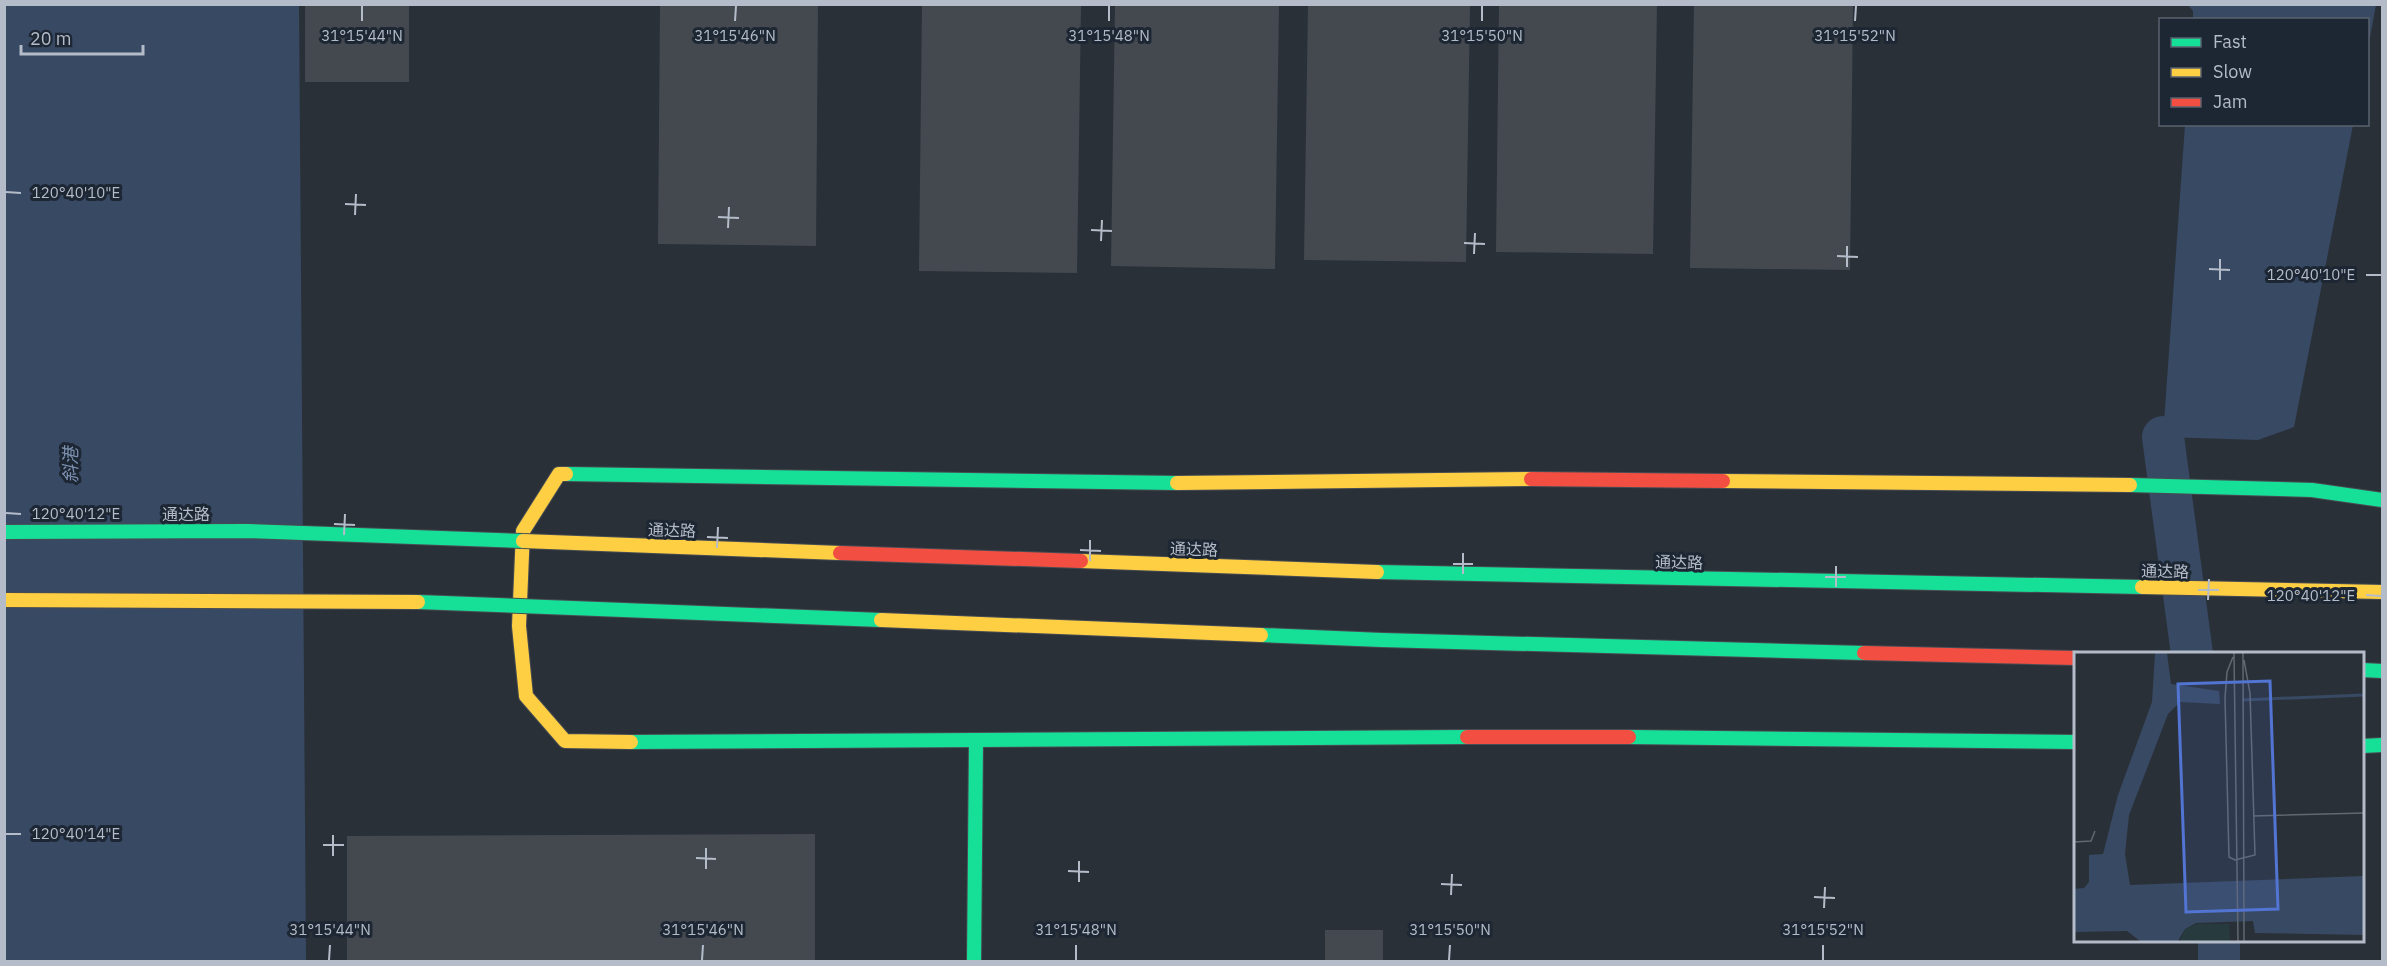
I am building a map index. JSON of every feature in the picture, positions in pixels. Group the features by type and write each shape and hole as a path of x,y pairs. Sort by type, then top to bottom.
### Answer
{"main road":[{"path":"2074,742 1810,737 1384,737 710,743 565,741 526,696 519,626 523,531 559,474 1118,484 1545,479 2163,486 2312,490 2382,500"},
{"name":"通达路","path":"4,532 246,531 1377,572 2382,592"},
{"path":"4,600 381,601 1382,640 2074,658"},
{"path":"2363,670 2382,671"},
{"path":"974,962 976,741"},
{"path":"2363,746 2382,745"}],"water":[{"name":"斜港","path":"5,5 299,5 306,961 5,962"},
{"path":"2188,5 2376,5 2369,43 2369,18 2193,18 2193,11"},
{"path":"2185,126 2353,126 2294,427 2258,440 2163,437"}],"building":[{"path":"305,4 409,4 409,82 305,82"},
{"path":"660,4 818,4 816,246 658,244"},
{"path":"1115,4 1279,4 1275,269 1111,266"},
{"path":"1308,4 1470,4 1466,262 1304,260"},
{"path":"1499,4 1657,4 1653,254 1496,252"},
{"path":"1694,4 1853,4 1850,270 1690,268"},
{"path":"922,5 1081,5 1077,273 919,271"},
{"path":"815,834 815,962 347,962 347,836"},
{"path":"1325,930 1383,930 1383,962 1325,962"}],"waterway":[{"path":"2163,437 2192,652"},
{"path":"2219,942 2219,962"}],"traffic: fast":[{"path":"566,474 1177,483"},
{"path":"2130,485 2312,490 2382,500"},
{"path":"4,532 246,531 523,541"},
{"path":"1377,572 2142,587"},
{"path":"418,602 881,620"},
{"path":"1261,635 1382,640"},
{"path":"1382,640 1864,653"},
{"path":"2363,670 2382,671"},
{"path":"631,742 1467,737"},
{"path":"1629,737 2074,742"},
{"path":"974,962 976,741"},
{"path":"2363,746 2382,745"}],"traffic: slow":[{"path":"566,474 559,474 523,531 519,626 526,696 565,741 631,742"},
{"path":"1177,483 1531,479"},
{"path":"1723,481 2130,485"},
{"path":"523,541 840,553"},
{"path":"1081,561 1377,572"},
{"path":"2142,587 2382,592"},
{"path":"4,600 418,602"},
{"path":"881,620 1261,635"}],"traffic: jam":[{"path":"1531,479 1723,481"},
{"path":"840,553 1081,561"},
{"path":"1864,653 2074,658"},
{"path":"1467,737 1629,737"}]}
